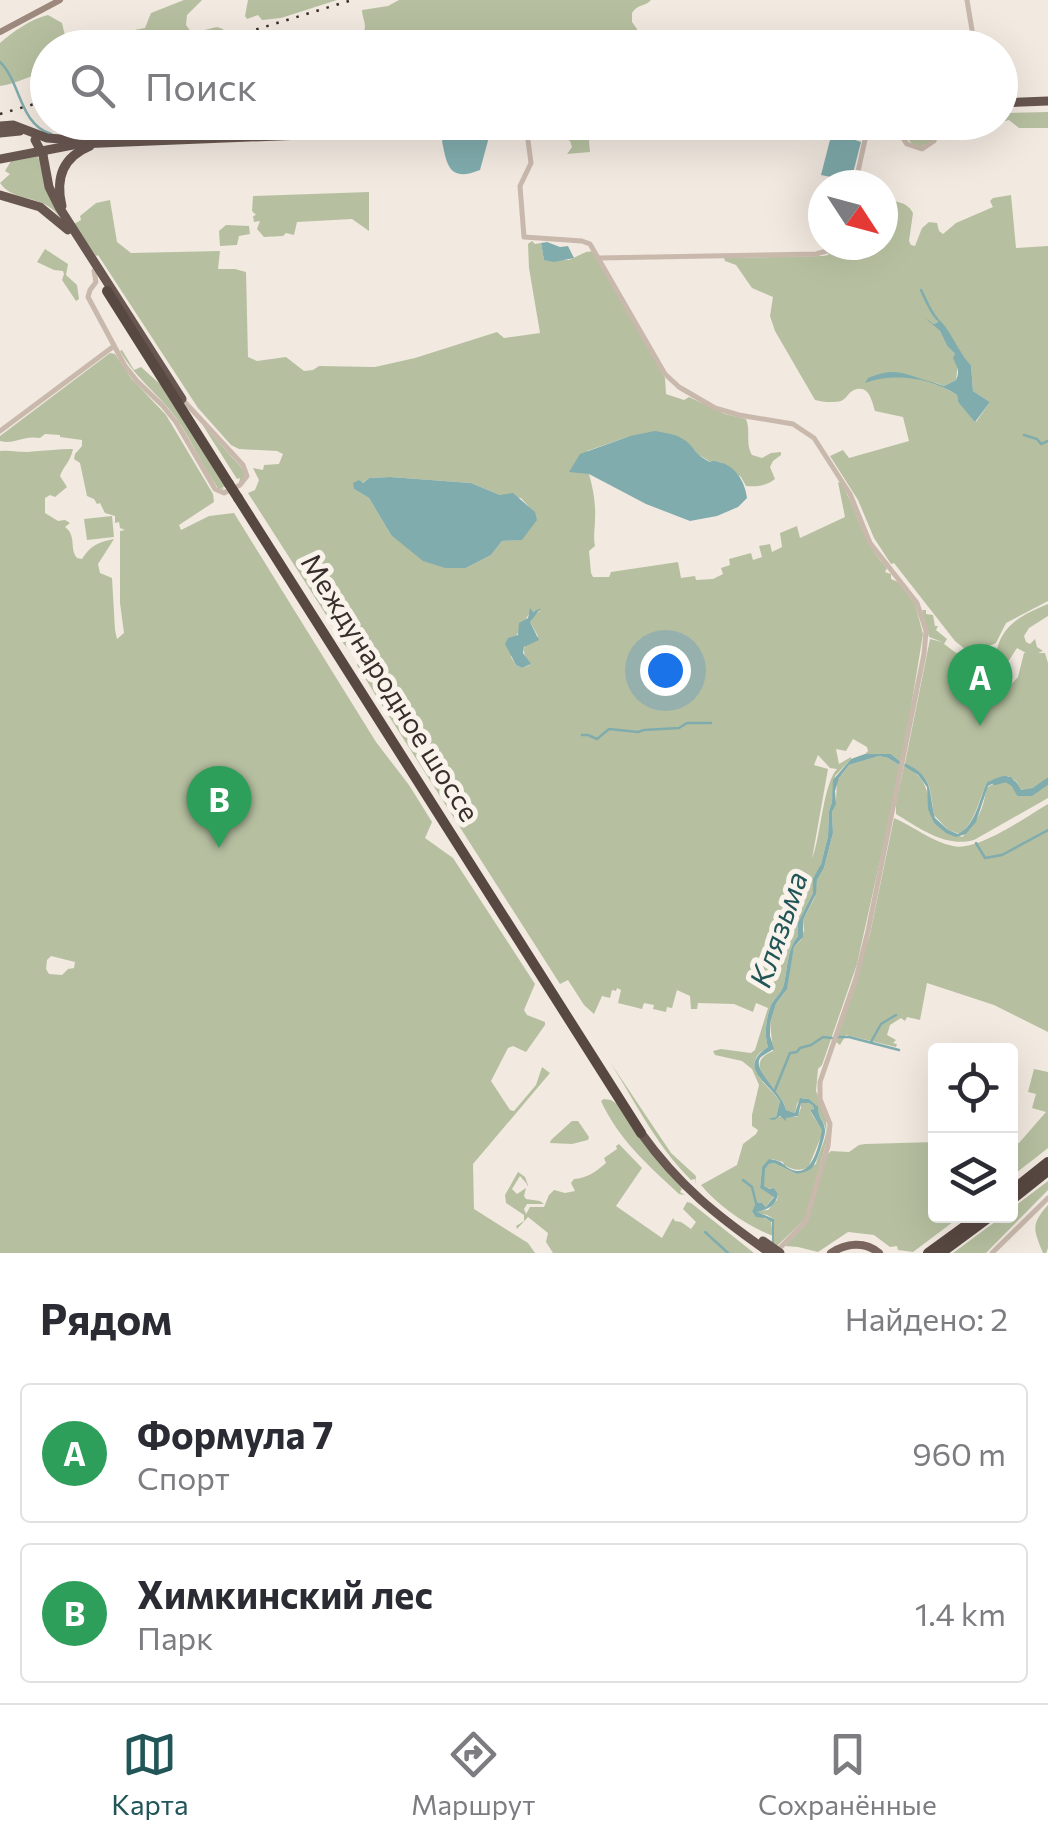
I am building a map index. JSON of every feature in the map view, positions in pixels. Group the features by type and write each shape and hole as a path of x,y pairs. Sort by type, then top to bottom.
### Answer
{"highway":[{"path":"1018,104 1048,103"},
{"path":"0,130 19,126 30,130"},
{"name":"Международное шоссе","path":"0,130 20,131 30,137"},
{"name":"Международное шоссе","path":"35,140 43,155 48,187 71,226 643,1131 688,1186 775,1253"},
{"path":"55,140 78,140"},
{"path":"0,156 78,140"},
{"path":"0,156 62,146 180,140"},
{"path":"71,226 60,198 62,172 76,153 100,143"},
{"name":"Международное шоссе","path":"0,196 40,206 70,233 232,483"},
{"path":"1018,1186 1048,1162"},
{"path":"1018,1195 1048,1172"},
{"path":"928,1253 969,1223"},
{"path":"941,1253 982,1223"}],"main road":[{"path":"0,32 60,0"},
{"path":"831,1253 860,1245 879,1253"}],"street":[{"path":"967,0 972,29"},
{"path":"530,140 531,162 520,186 524,237 585,241 592,246 665,374 679,388 715,408 793,424 814,438 850,494 870,544 917,603 924,619 926,642 862,957 820,1082 820,1100 830,1124 828,1146 806,1222 775,1253"},
{"path":"859,170 865,140"},
{"path":"905,142 918,149 934,140"},
{"path":"599,258 808,254"},
{"path":"94,271 96,282 88,297 136,381 176,422 215,489 224,493 240,485 247,476 243,465 182,399"},
{"path":"92,287 100,285 107,291"},
{"path":"0,431 115,348"},
{"path":"992,1253 1048,1198"}],"green space":[{"path":"184,0 202,0 187,15 190,30 136,30 145,28 151,13"},
{"path":"248,0 337,0 262,20 258,15 247,19"},
{"path":"399,0 651,0 632,13 637,30 364,30 362,10"},
{"path":"48,15 62,23 64,30 30,30 30,77 0,86 0,43 28,23"},
{"path":"1048,112 1048,128 1019,128 1018,113"},
{"path":"589,140 590,152 567,154 572,147 570,141"},
{"path":"909,140 931,140 920,147"},
{"path":"39,155 69,227 48,206 15,195 0,183 10,174 5,171 11,161"},
{"path":"369,192 369,231 352,219 297,222 294,235 264,237 257,229 260,221 254,222 253,196"},
{"path":"1011,195 1016,248 1048,246 1048,601 1006,623 996,643 971,654 955,641 891,564 830,456 843,450 849,458 909,441 903,417 875,411 863,389 854,390 841,401 815,400 775,331 770,316 773,297 752,288 736,265 724,258 898,260 898,203 913,213 909,241 915,246 922,228 929,222 937,223 943,234 956,223 993,207 990,201","holes":["929,321 938,322 971,365 973,391 990,402 976,422 958,402 957,395 934,382 944,386 956,380 958,364 940,331"]},
{"path":"110,200 117,242 131,253 220,251 218,269 246,272 248,357 257,361 286,357 304,371 319,366 375,367 497,332 504,338 540,333 528,244 541,243 544,260 569,260 594,251 665,378 666,394 684,400 689,397 746,419 752,455 781,455 770,467 775,479 765,485 746,486 741,477 720,462 699,455 688,443 630,436 587,451 583,472 589,474 595,508 595,546 589,551 593,577 678,562 681,578 713,579 723,574 721,568 730,565 729,559 751,553 753,560 762,557 759,546 770,544 772,552 782,547 780,533 797,526 800,538 845,517 838,482 841,483 871,547 887,568 885,572 891,574 891,579 915,604 923,634 902,763 891,754 865,754 867,747 853,739 846,751 836,749 839,764 851,759 835,776 828,836 813,893 799,922 783,987 769,1010 768,1047 754,1064 758,1076 780,1101 776,1117 797,1117 800,1103 809,1103 823,1132 808,1168 793,1169 772,1159 762,1167 760,1188 774,1196 766,1207 756,1202 752,1213 771,1221 773,1236 735,1215 701,1185 737,1165 743,1144 758,1130 752,1126 759,1085 752,1069 742,1061 715,1055 713,1051 755,1050 768,1008 756,1003 753,1012 734,1004 698,1003 697,1009 691,1009 690,996 677,990 672,1008 667,1007 666,1012 644,1003 642,1009 618,1003 621,990 617,988 610,998 602,996 594,1014 568,980 560,984 357,665 360,658 342,641 337,624 330,621 248,493 255,490 259,480 253,468 263,470 264,465 279,464 283,454 231,445 198,408 74,224 96,203","holes":["369,478 471,483 500,495 521,498 532,510 519,540 502,541 491,555 466,568 391,535 369,498 354,489","540,611 530,622 538,636 525,647 530,665 522,668 511,657 515,638 530,612","818,755 830,768 837,769 828,786 812,859 828,769 814,765"]},
{"path":"226,225 249,226 250,234 239,236 237,245 220,246 219,231"},
{"path":"45,249 68,264 66,275 77,285 76,301 62,280 63,271 37,262"},
{"path":"122,350 134,370 141,367 161,385 225,486 222,488 227,490 218,488 177,419 133,370"},
{"path":"110,353 115,354 131,378 166,415 213,494 214,502 179,525 181,530 209,516 234,513 376,742 432,822 425,838 453,858 535,984 524,1010 545,1025 526,1052 513,1046 508,1048 491,1081 514,1111 536,1085 542,1067 550,1073 473,1164 474,1209 528,1243 535,1253 0,1253 0,451 73,449 60,476 67,487 55,497 45,498 45,513 70,523 65,527 71,534 77,558 82,559 95,545 114,539 98,564 100,573 112,578 117,639 124,633 120,531 125,530 119,522 115,523 115,516 105,513 100,503 87,496 80,463 74,459 82,440 45,434 6,442 0,441 0,436","holes":["51,956 75,962 74,968 62,975 49,974 46,969"]},
{"path":"202,424 241,467 246,476 239,483 240,478 237,479"},
{"path":"112,516 114,537 87,540 84,519"},
{"path":"1048,604 1048,616 1024,636 1030,644 1035,639 1043,651 1038,653 1045,653 1048,663 1048,778 1027,790 1019,789 1008,776 987,782 965,829 960,834 948,830 934,815 925,778 905,763 930,639 942,642 929,637 922,610 933,615 936,630 947,639 944,644 967,661 977,664 974,660 996,647 992,658 980,664 992,662 994,673 1002,636 1015,621","holes":["1017,648 1026,653 1018,677 1008,688 1002,683 1004,668"]},
{"path":"879,756 901,766 857,964 818,1069 816,1091 826,1116 827,1140 805,1219 777,1246 774,1219 757,1213 768,1210 778,1194 774,1188 764,1186 764,1170 774,1163 797,1174 816,1164 826,1131 818,1108 809,1099 801,1098 795,1113 786,1110 760,1063 773,1051 770,1023 785,992 794,947 801,940 803,920 824,868 833,833 837,781 849,765"},
{"path":"904,766 924,783 934,823 962,837 979,815 986,788 1000,780 1012,782 1017,792 1035,792 1048,783 1048,798 974,840 953,841 933,835 896,814"},
{"path":"1048,804 1048,1032 994,1005 927,983 920,1020 901,1018 890,1025 887,1035 896,1040 896,1047 846,1035 840,1045 836,1042 870,934 894,818 938,841 963,846 1001,832"},
{"path":"610,1062 671,1153 696,1176 695,1184 695,1179 691,1180 657,1138"},
{"path":"1034,1069 1048,1072 1048,1148 1018,1172 1018,1143 1046,1112 1032,1108 1036,1094 1028,1092"},
{"path":"601,1101 617,1104 685,1195 679,1194 625,1140 608,1115"},
{"path":"572,1121 578,1121 588,1140 550,1143 551,1140"},
{"path":"928,1142 928,1223 952,1223 913,1252 890,1247 874,1235 848,1232 818,1252 785,1246 805,1225 827,1155 831,1151 849,1152 865,1144"},
{"path":"619,1144 642,1168 616,1206 662,1238 673,1218 691,1229 696,1222 683,1209 687,1202 691,1203 754,1253 553,1253 546,1242 548,1233 528,1217 517,1229 524,1215 506,1203 505,1195 518,1172 528,1185 520,1176 512,1189 517,1194 526,1188 526,1199 544,1204 527,1204 526,1214 530,1207 544,1207 554,1190 575,1191 571,1183 574,1179 587,1176 606,1163 604,1158"},
{"path":"1048,1181 1048,1190 1018,1220 1018,1204"},
{"path":"1048,1205 1048,1248 1043,1253 1035,1228"},
{"path":"994,1223 1016,1223 986,1253 953,1253"}],"water":[{"path":"488,140 480,170 462,174 452,170 442,141"},
{"path":"830,140 861,142 854,170 822,170"},
{"path":"541,243 568,246 574,258 544,260"},
{"path":"925,318 934,324 937,318 946,328 971,365 973,391 990,402 975,422 958,402 957,395 936,384 900,377 865,383 868,378 892,372 944,386 956,380 955,354 940,331"},
{"path":"655,431 679,437 706,460 730,467 742,481 747,498 738,507 717,516 690,521 646,504 589,474 569,472 580,454"},
{"path":"369,478 471,483 500,495 513,493 535,512 537,520 522,540 502,541 491,555 466,568 445,568 423,561 391,535 369,498 354,489 353,483 359,480 363,483"},
{"path":"530,608 533,612 541,608 530,622 539,640 524,647 523,653 531,664 522,668 516,665 505,644 508,638 518,635 519,623 528,618"},
{"path":"865,754 891,754 902,763 901,766 879,756 849,765 839,778 832,812 833,833 824,868 803,920 803,937 794,947 787,989 776,1004 770,1023 774,1049 761,1057 759,1063 786,1110 795,1113 800,1098 809,1099 818,1107 825,1130 811,1169 797,1174 774,1163 765,1169 764,1186 774,1188 778,1194 773,1205 757,1212 774,1219 774,1244 772,1222 752,1212 756,1202 766,1207 774,1197 760,1188 762,1167 769,1159 790,1169 804,1170 813,1159 822,1130 809,1103 801,1103 798,1116 786,1121 780,1116 774,1120 768,1119 776,1117 780,1101 758,1074 755,1061 768,1047 769,1010 783,987 798,923 813,893 813,879 828,836 833,780 851,759"},
{"path":"905,763 926,780 935,818 958,834 973,818 987,782 1011,777 1021,790 1033,788 1048,778 1048,783 1026,794 1017,792 1009,781 988,786 976,822 966,834 956,837 934,823 928,809 927,787"}],"waterway":[{"path":"0,62 30,118"},
{"path":"921,290 937,319"},
{"path":"1024,435 1041,444 1048,441"},
{"path":"582,735 597,739 609,729 638,732 711,723"},
{"name":"Клязьма","path":"995,782 1006,779 1019,793 1031,793 1048,781"},
{"path":"976,843 985,858 1002,855 1048,830"},
{"path":"871,1042 881,1024 896,1015"},
{"path":"775,1090 790,1053 823,1037 832,1038"},
{"path":"838,1037 899,1050"},
{"path":"743,1180 752,1187 756,1203"},
{"path":"705,1232 728,1253"}],"railway":[{"path":"254,30 352,0"},
{"path":"0,114 30,105"}],"place":[{"name":"Формула 7","path":"980,726"},
{"name":"Химкинский лес","path":"219,848"}]}
